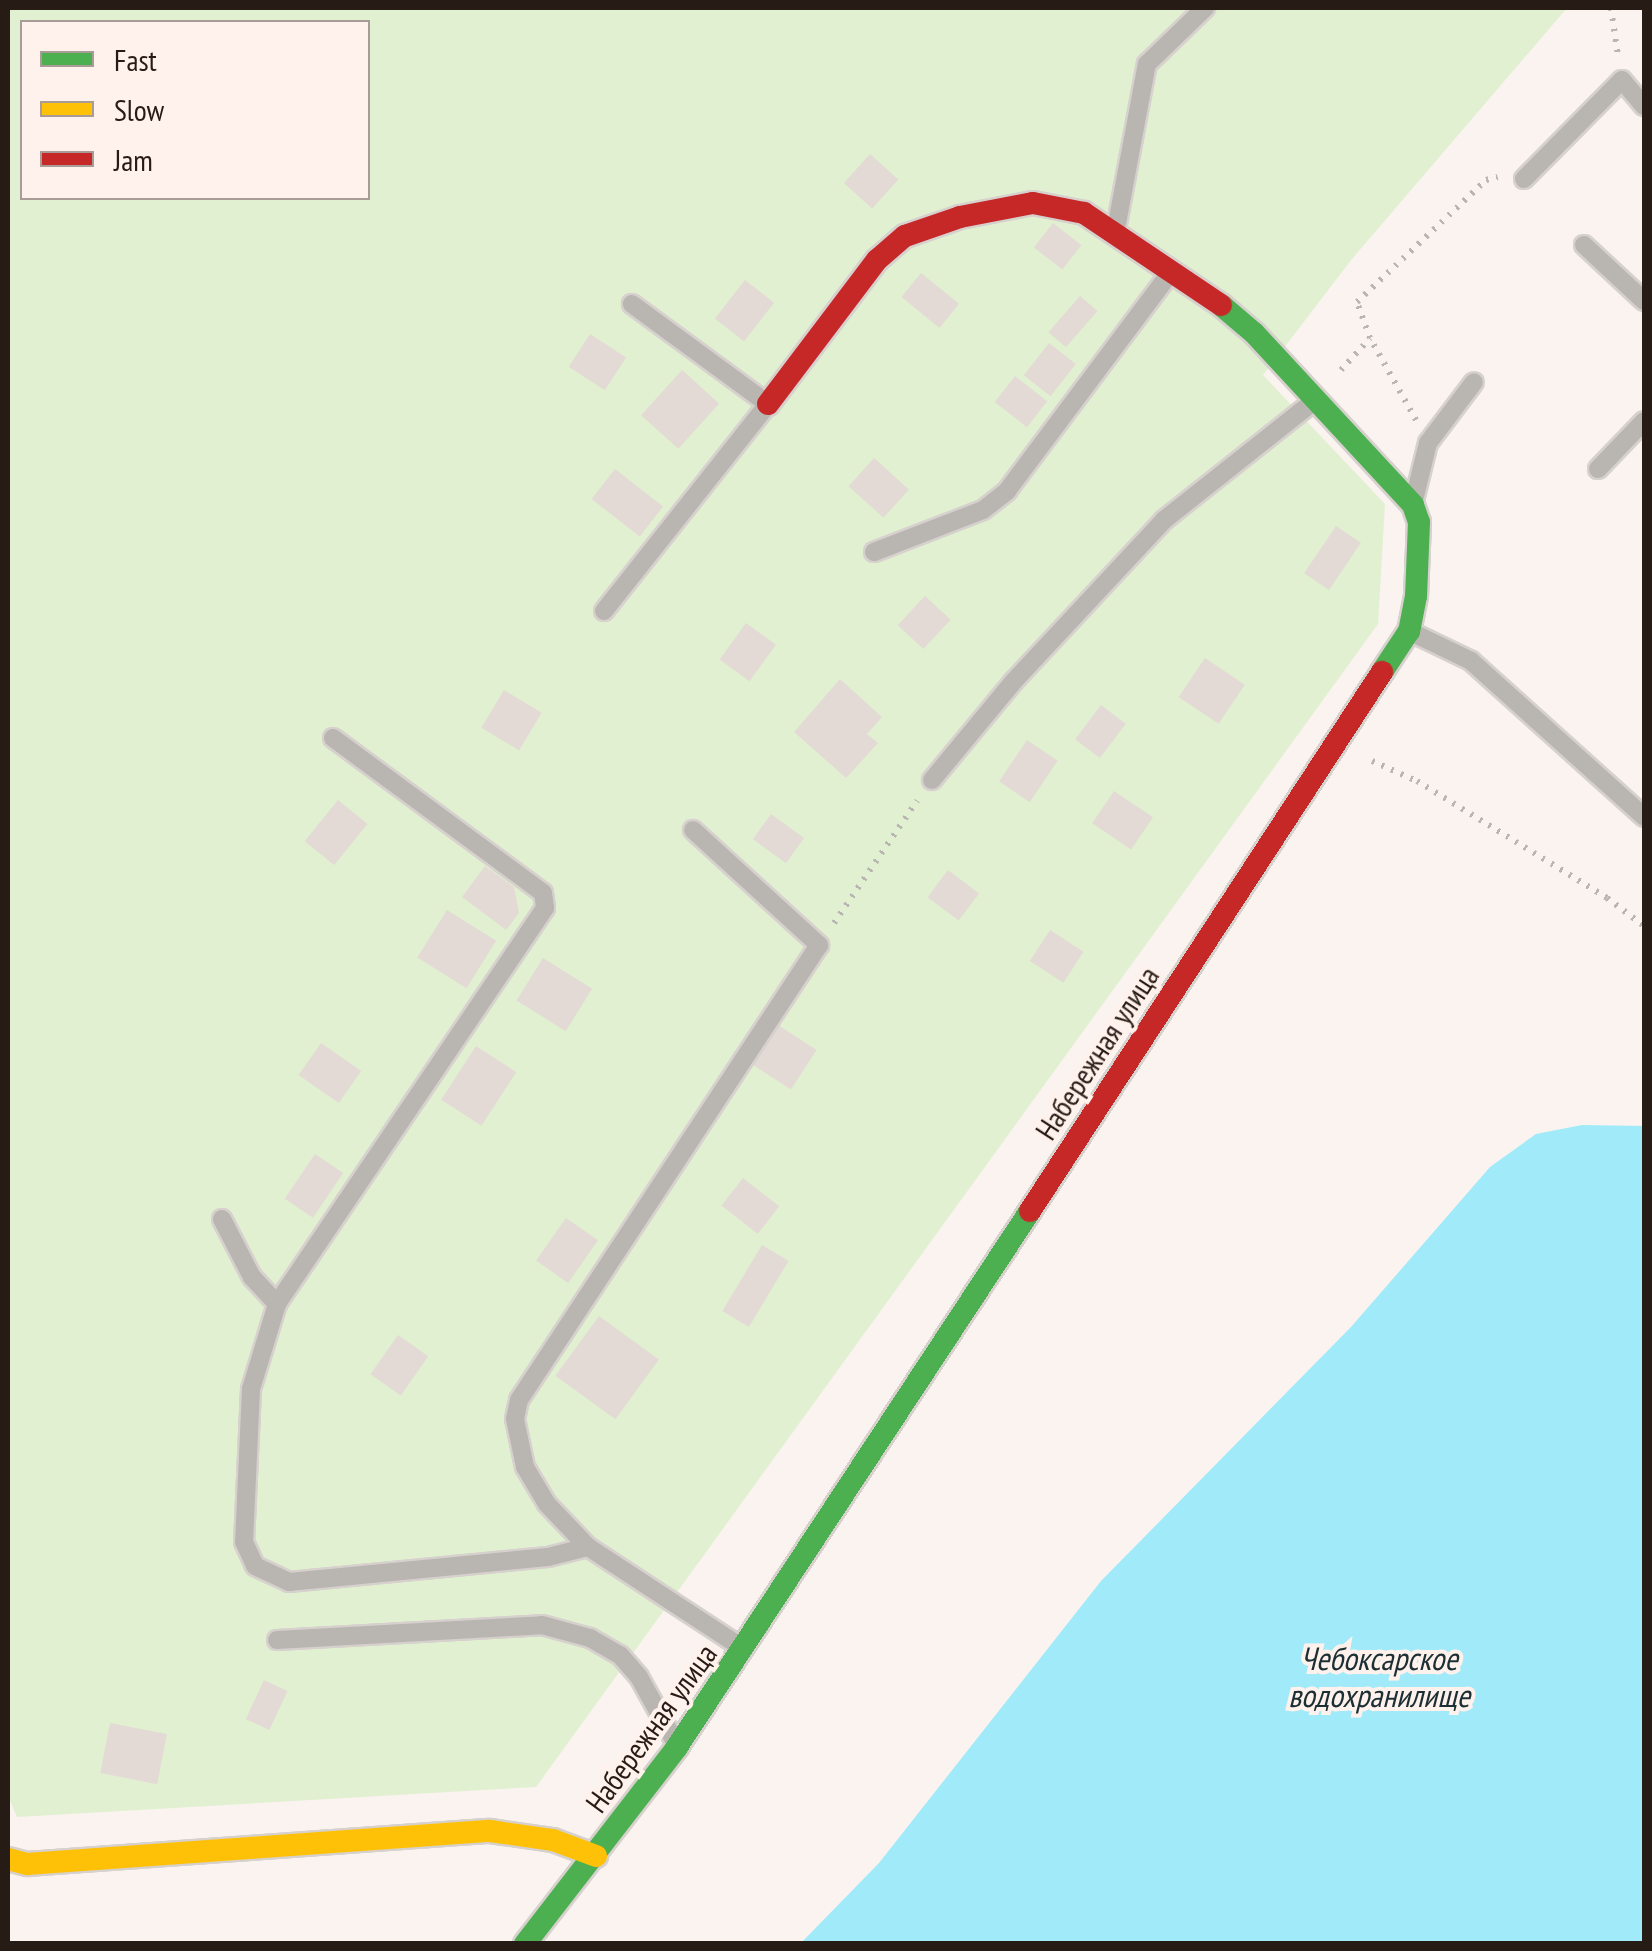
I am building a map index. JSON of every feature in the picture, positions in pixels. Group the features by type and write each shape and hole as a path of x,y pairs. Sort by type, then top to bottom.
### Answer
{"street":[{"path":"768,404 877,260 905,236 960,217 1033,203 1084,213 1116,230 1170,273 1208,295 1254,334 1413,505"},
{"name":"Набережная улица","path":"525,1944 677,1747 744,1649 1409,631 1416,596 1419,522 1413,505"},
{"path":"8,1859 27,1864 490,1831 553,1840 596,1856"}],"lane":[{"path":"1116,230 1148,64 1205,8"},
{"path":"1524,179 1622,80 1644,106"},
{"path":"1584,245 1644,301"},
{"path":"874,552 983,510 1007,492 1170,273"},
{"path":"604,611 768,404 632,304"},
{"path":"1413,505 1428,442 1474,382"},
{"path":"932,780 1013,682 1164,520 1314,402"},
{"path":"1598,469 1644,421"},
{"path":"1409,631 1471,661 1644,817"},
{"path":"333,738 544,893 545,908 277,1304 251,1389 244,1542 256,1566 289,1582 548,1557 588,1547"},
{"path":"693,830 819,945 520,1400 515,1419 526,1468 547,1504 588,1547 744,1649"},
{"path":"222,1219 252,1278 277,1304"},
{"path":"277,1640 542,1625 590,1638 620,1655 639,1677 677,1747"}],"path":[{"path":"1610,8 1622,80"},
{"path":"1428,442 1370,338 1357,302 1486,180 1524,179"},
{"path":"1334,744 1417,781 1606,898 1644,926"},
{"path":"819,945 932,780"}],"green space":[{"path":"8,8 1567,8 1352,259 1263,375 1385,504 1378,624 536,1787 17,1817 8,1796"}],"water":[{"name":"Чебоксарское водохранилище","path":"1582,1125 1644,1126 1644,1943 801,1943 879,1863 1101,1581 1351,1327 1490,1167 1536,1134"}],"building":[{"path":"870,154 898,179 872,208 844,183"},
{"path":"1053,223 1081,245 1062,270 1034,247"},
{"path":"921,273 959,304 940,328 901,297"},
{"path":"745,280 774,303 744,341 715,319"},
{"path":"1080,296 1097,311 1066,347 1049,332"},
{"path":"590,334 626,357 605,390 569,367"},
{"path":"1049,343 1076,364 1051,396 1024,375"},
{"path":"682,370 719,403 678,449 641,415"},
{"path":"1015,376 1047,401 1027,427 995,402"},
{"path":"874,458 909,489 884,518 849,486"},
{"path":"615,469 663,507 640,536 592,499"},
{"path":"1336,526 1361,543 1329,590 1304,573"},
{"path":"925,596 951,620 923,649 898,625"},
{"path":"746,623 776,645 749,681 720,659"},
{"path":"1205,658 1245,685 1219,724 1179,697"},
{"path":"840,679 882,717 867,734 878,743 846,778 794,732"},
{"path":"504,690 542,713 519,750 481,728"},
{"path":"1101,705 1126,724 1100,758 1075,739"},
{"path":"1027,740 1058,761 1030,802 999,781"},
{"path":"1114,791 1153,817 1131,850 1092,823"},
{"path":"338,800 368,824 334,865 305,841"},
{"path":"771,814 804,838 786,863 753,839"},
{"path":"485,866 514,887 519,913 506,930 462,897"},
{"path":"948,870 979,893 959,921 928,897"},
{"path":"447,910 496,941 467,988 417,957"},
{"path":"1050,930 1084,952 1063,983 1030,961"},
{"path":"543,958 592,989 566,1031 517,1000"},
{"path":"778,1025 817,1050 791,1089 752,1064"},
{"path":"321,1043 361,1071 339,1103 299,1075"},
{"path":"476,1046 516,1072 481,1126 441,1100"},
{"path":"315,1154 343,1173 313,1218 285,1199"},
{"path":"743,1178 779,1206 758,1234 721,1206"},
{"path":"566,1218 598,1240 568,1283 536,1261"},
{"path":"762,1245 789,1261 749,1327 722,1311"},
{"path":"599,1316 659,1359 615,1419 556,1376"},
{"path":"398,1335 428,1356 401,1396 370,1374"},
{"path":"264,1680 288,1691 269,1730 246,1719"},
{"path":"110,1723 167,1734 157,1784 100,1773"}],"traffic: fast":[{"path":"1221,305 1254,333 1413,505 1419,522 1416,596 1409,631 1382,672"},
{"path":"525,1944 677,1747 1030,1211"}],"traffic: slow":[{"path":"8,1859 27,1864 490,1831 553,1840 596,1856"}],"traffic: jam":[{"path":"768,404 877,260 905,236 960,217 1033,203 1084,213 1221,305"},
{"path":"1030,1211 1382,672"}]}
